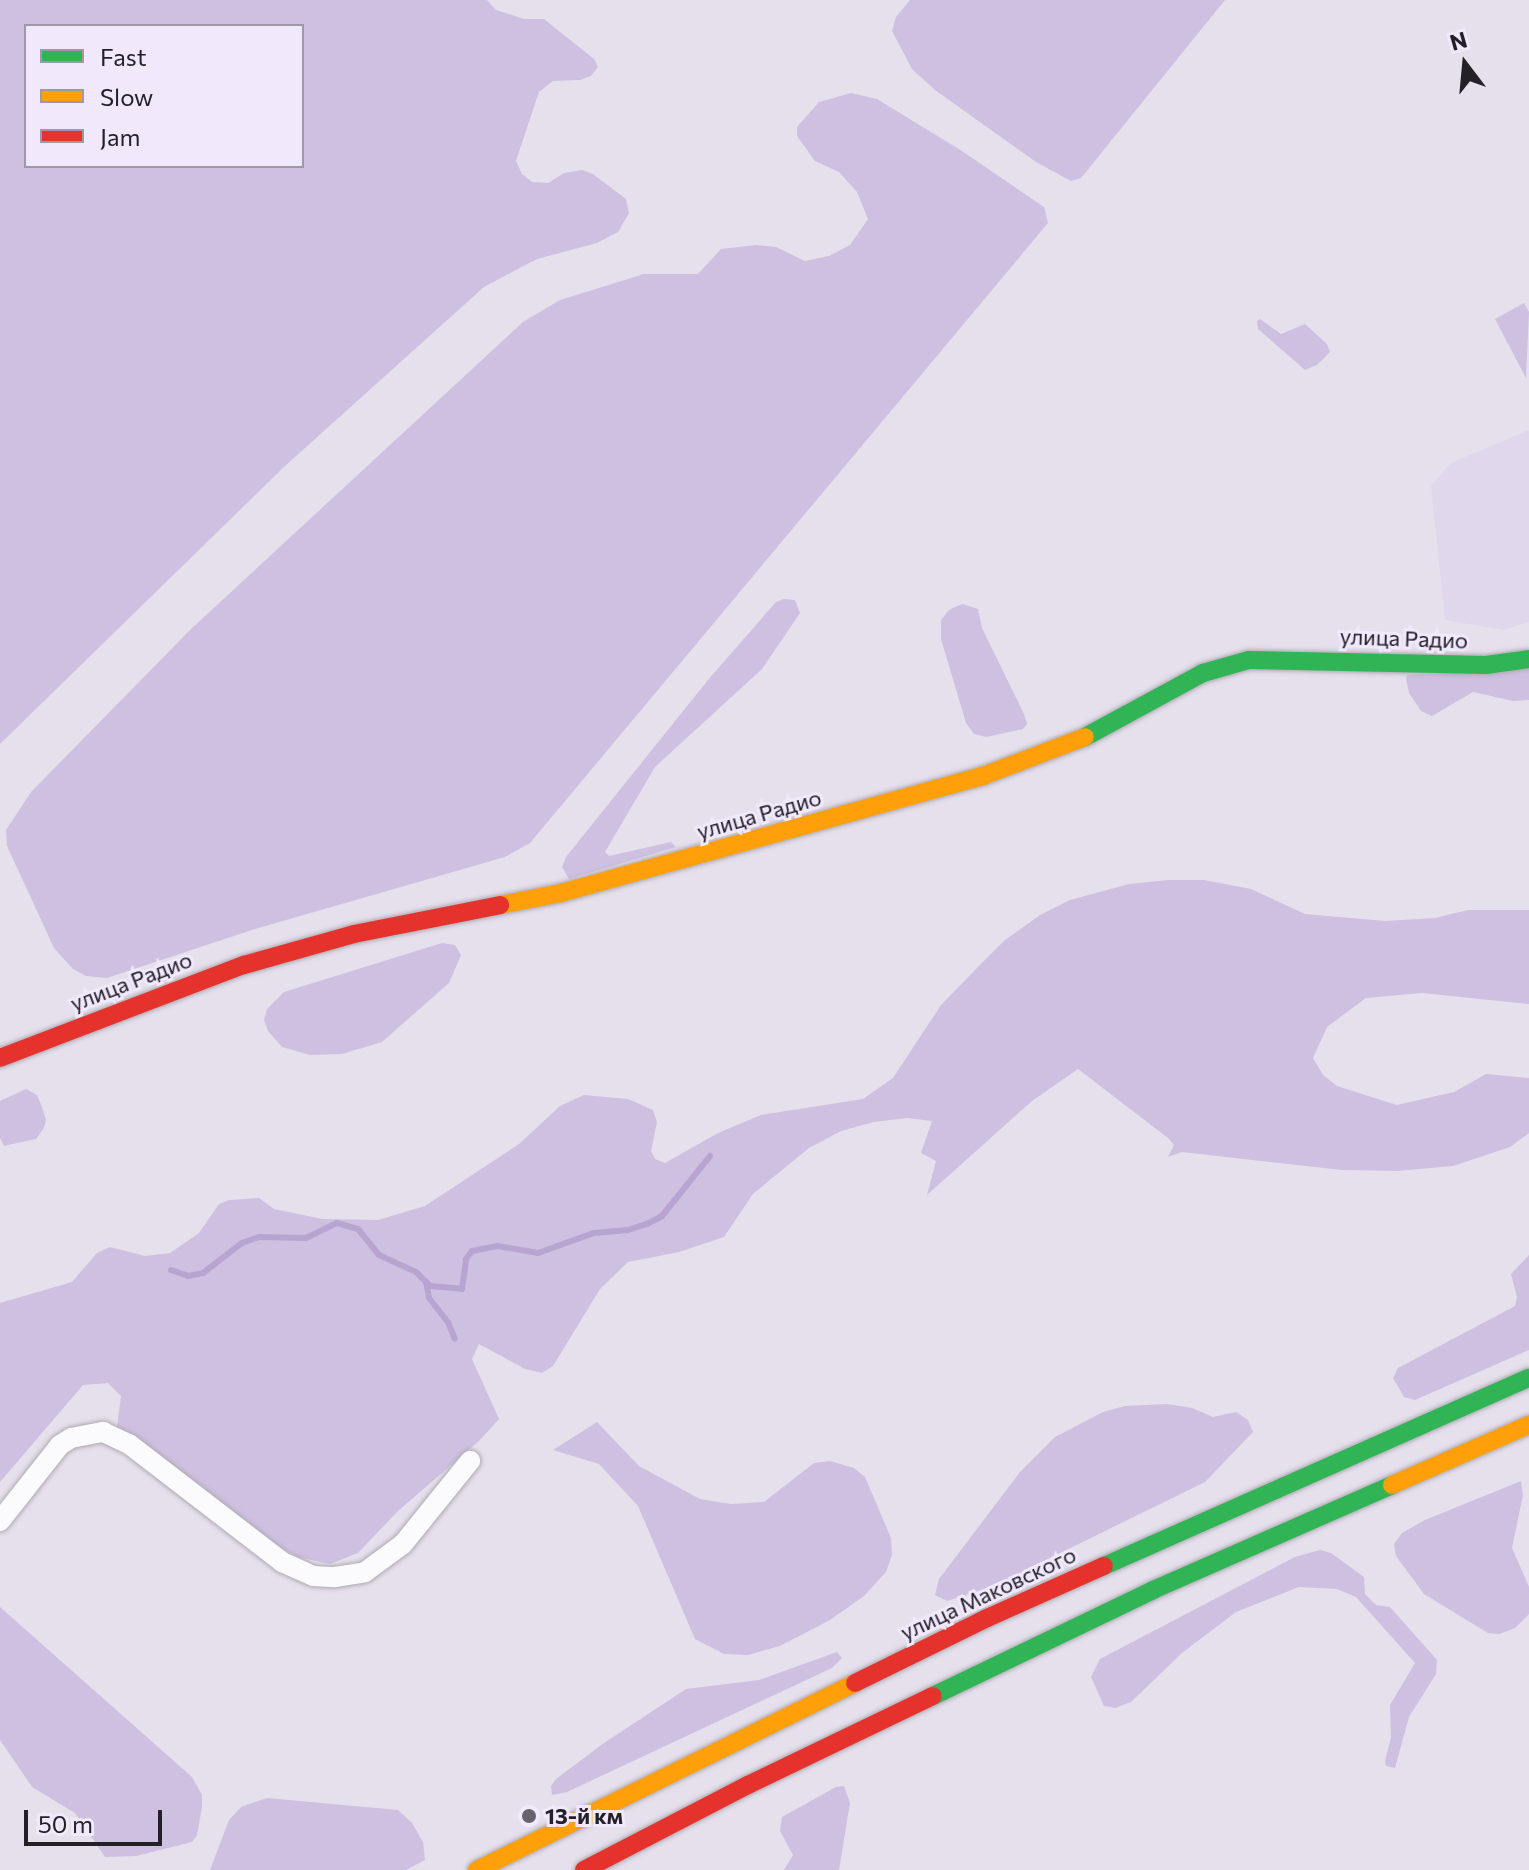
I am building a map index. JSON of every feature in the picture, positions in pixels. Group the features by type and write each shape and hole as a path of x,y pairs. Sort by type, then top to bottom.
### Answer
{"main road":[{"name":"улица Радио","path":"0,1058 244,965 354,934 561,893 983,776 1064,747 1122,719 1203,673 1227,664 1249,660 1331,659 1486,665 1529,659"},
{"name":"улица Маковского","path":"477,1870 987,1618 1529,1378"},
{"path":"584,1870 748,1785 1153,1590 1529,1425"}],"street":[{"path":"0,1521 60,1445 80,1435 103,1432 129,1444 282,1562 313,1576 365,1572 403,1544 470,1461"}],"shaded area":[{"path":"0,0 487,0 496,10 524,19 544,19 594,59 598,67 591,76 580,80 553,81 539,92 516,161 522,174 532,182 548,183 564,173 582,170 593,174 626,199 629,213 618,232 597,243 537,259 484,287 285,466 0,744"},
{"path":"910,0 1225,0 1081,178 1071,181 1036,162 935,90 912,69 892,31 896,17"},
{"path":"851,93 877,99 962,151 1044,207 1048,223 530,843 505,857 255,929 107,978 86,976 73,969 54,948 7,846 6,830 31,792 191,629 523,322 560,300 644,274 698,274 721,249 756,245 776,247 805,261 829,256 850,245 868,219 857,192 839,172 815,161 797,136 797,127 819,102"},
{"path":"1524,303 1529,312 1526,378 1495,319"},
{"path":"1260,319 1281,334 1305,324 1327,344 1330,352 1317,365 1305,370 1258,329 1257,321"},
{"path":"1529,430 1529,622 1504,630 1445,620 1431,486 1451,463"},
{"path":"795,600 800,613 762,669 655,767 605,852 609,856 671,842 676,847 569,879 562,867 566,857 708,680 776,602"},
{"path":"962,604 978,609 982,628 1024,714 1027,724 1023,729 986,737 974,734 966,723 941,639 941,620 949,610"},
{"path":"1529,668 1529,700 1513,701 1473,692 1432,716 1421,711 1409,693 1406,678 1407,675"},
{"path":"1204,880 1251,889 1305,914 1385,921 1435,918 1468,910 1529,910 1529,1004 1422,993 1366,998 1327,1027 1313,1058 1323,1075 1337,1086 1397,1105 1454,1092 1486,1074 1529,1078 1529,1133 1510,1147 1453,1166 1397,1171 1342,1170 1182,1152 1168,1157 1174,1145 1168,1138 1078,1069 1032,1101 927,1195 936,1161 921,1153 932,1121 907,1118 874,1122 841,1131 809,1148 753,1194 724,1237 679,1252 628,1262 600,1289 553,1366 542,1373 525,1369 479,1344 472,1359 499,1419 480,1440 398,1511 358,1553 330,1564 298,1557 267,1540 117,1427 121,1396 108,1383 83,1385 0,1482 0,1303 72,1282 97,1253 110,1247 145,1256 170,1253 199,1233 219,1204 229,1200 259,1198 274,1209 322,1219 378,1220 425,1206 519,1144 560,1106 584,1095 628,1099 653,1110 657,1122 651,1151 655,1159 665,1163 718,1133 761,1115 863,1099 893,1078 941,1005 1005,940 1040,915 1070,900 1129,884"},
{"path":"442,943 455,945 461,955 449,983 382,1042 342,1054 310,1055 282,1047 268,1031 264,1020 267,1009 284,992"},
{"path":"26,1089 37,1095 46,1120 44,1128 36,1139 4,1146 0,1138 0,1101"},
{"path":"1529,1255 1529,1350 1415,1400 1404,1397 1393,1378 1398,1368 1515,1306 1517,1297 1511,1274"},
{"path":"1167,1404 1192,1408 1213,1417 1236,1412 1248,1420 1253,1432 1205,1482 991,1587 947,1601 935,1595 939,1579 1020,1472 1055,1437 1103,1412 1125,1406"},
{"path":"597,1422 639,1466 700,1499 731,1504 764,1502 814,1463 830,1461 854,1468 865,1477 891,1538 892,1555 886,1572 864,1596 830,1620 780,1646 748,1655 724,1654 695,1639 638,1506 599,1464 553,1450"},
{"path":"1521,1481 1523,1495 1512,1548 1529,1587 1529,1614 1515,1628 1499,1634 1488,1633 1424,1594 1396,1556 1394,1544 1402,1533 1425,1520"},
{"path":"1320,1550 1331,1553 1364,1577 1365,1594 1376,1605 1390,1607 1437,1660 1436,1674 1409,1717 1395,1768 1386,1766 1385,1761 1391,1737 1390,1705 1415,1663 1356,1597 1337,1589 1299,1587 1236,1612 1182,1653 1131,1702 1115,1708 1104,1706 1091,1677 1100,1659 1295,1557"},
{"path":"0,1607 192,1777 202,1795 202,1807 197,1835 192,1842 136,1856 105,1857 75,1813 32,1787 0,1740"},
{"path":"837,1652 842,1658 832,1668 567,1792 552,1795 551,1786 556,1779 686,1689 759,1680"},
{"path":"844,1786 850,1803 839,1870 784,1870 793,1855 780,1831 782,1817 836,1787"},
{"path":"267,1798 398,1810 412,1823 423,1842 425,1860 406,1870 210,1870 229,1820 241,1807"}],"waterway":[{"path":"171,1270 188,1276 203,1273 242,1243 259,1237 306,1238 337,1223 358,1229 379,1255 416,1272 430,1286 462,1289 466,1259 472,1251 498,1246 538,1253 594,1233 628,1230 662,1216 710,1156"},
{"path":"426,1281 429,1298 448,1322 455,1339"}],"traffic: fast":[{"path":"1085,737 1203,673 1249,660 1486,665 1529,659"},
{"path":"1104,1566 1529,1378"},
{"path":"933,1696 1153,1590 1392,1485"}],"traffic: slow":[{"path":"500,905 561,893 983,776 1085,737"},
{"path":"1392,1485 1529,1425"},
{"path":"477,1870 855,1683"}],"traffic: jam":[{"path":"0,1058 244,965 354,934 500,905"},
{"path":"855,1683 987,1618 1104,1566"},
{"path":"584,1870 748,1785 933,1696"}],"place":[{"name":"13-й км","path":"529,1816"}]}
